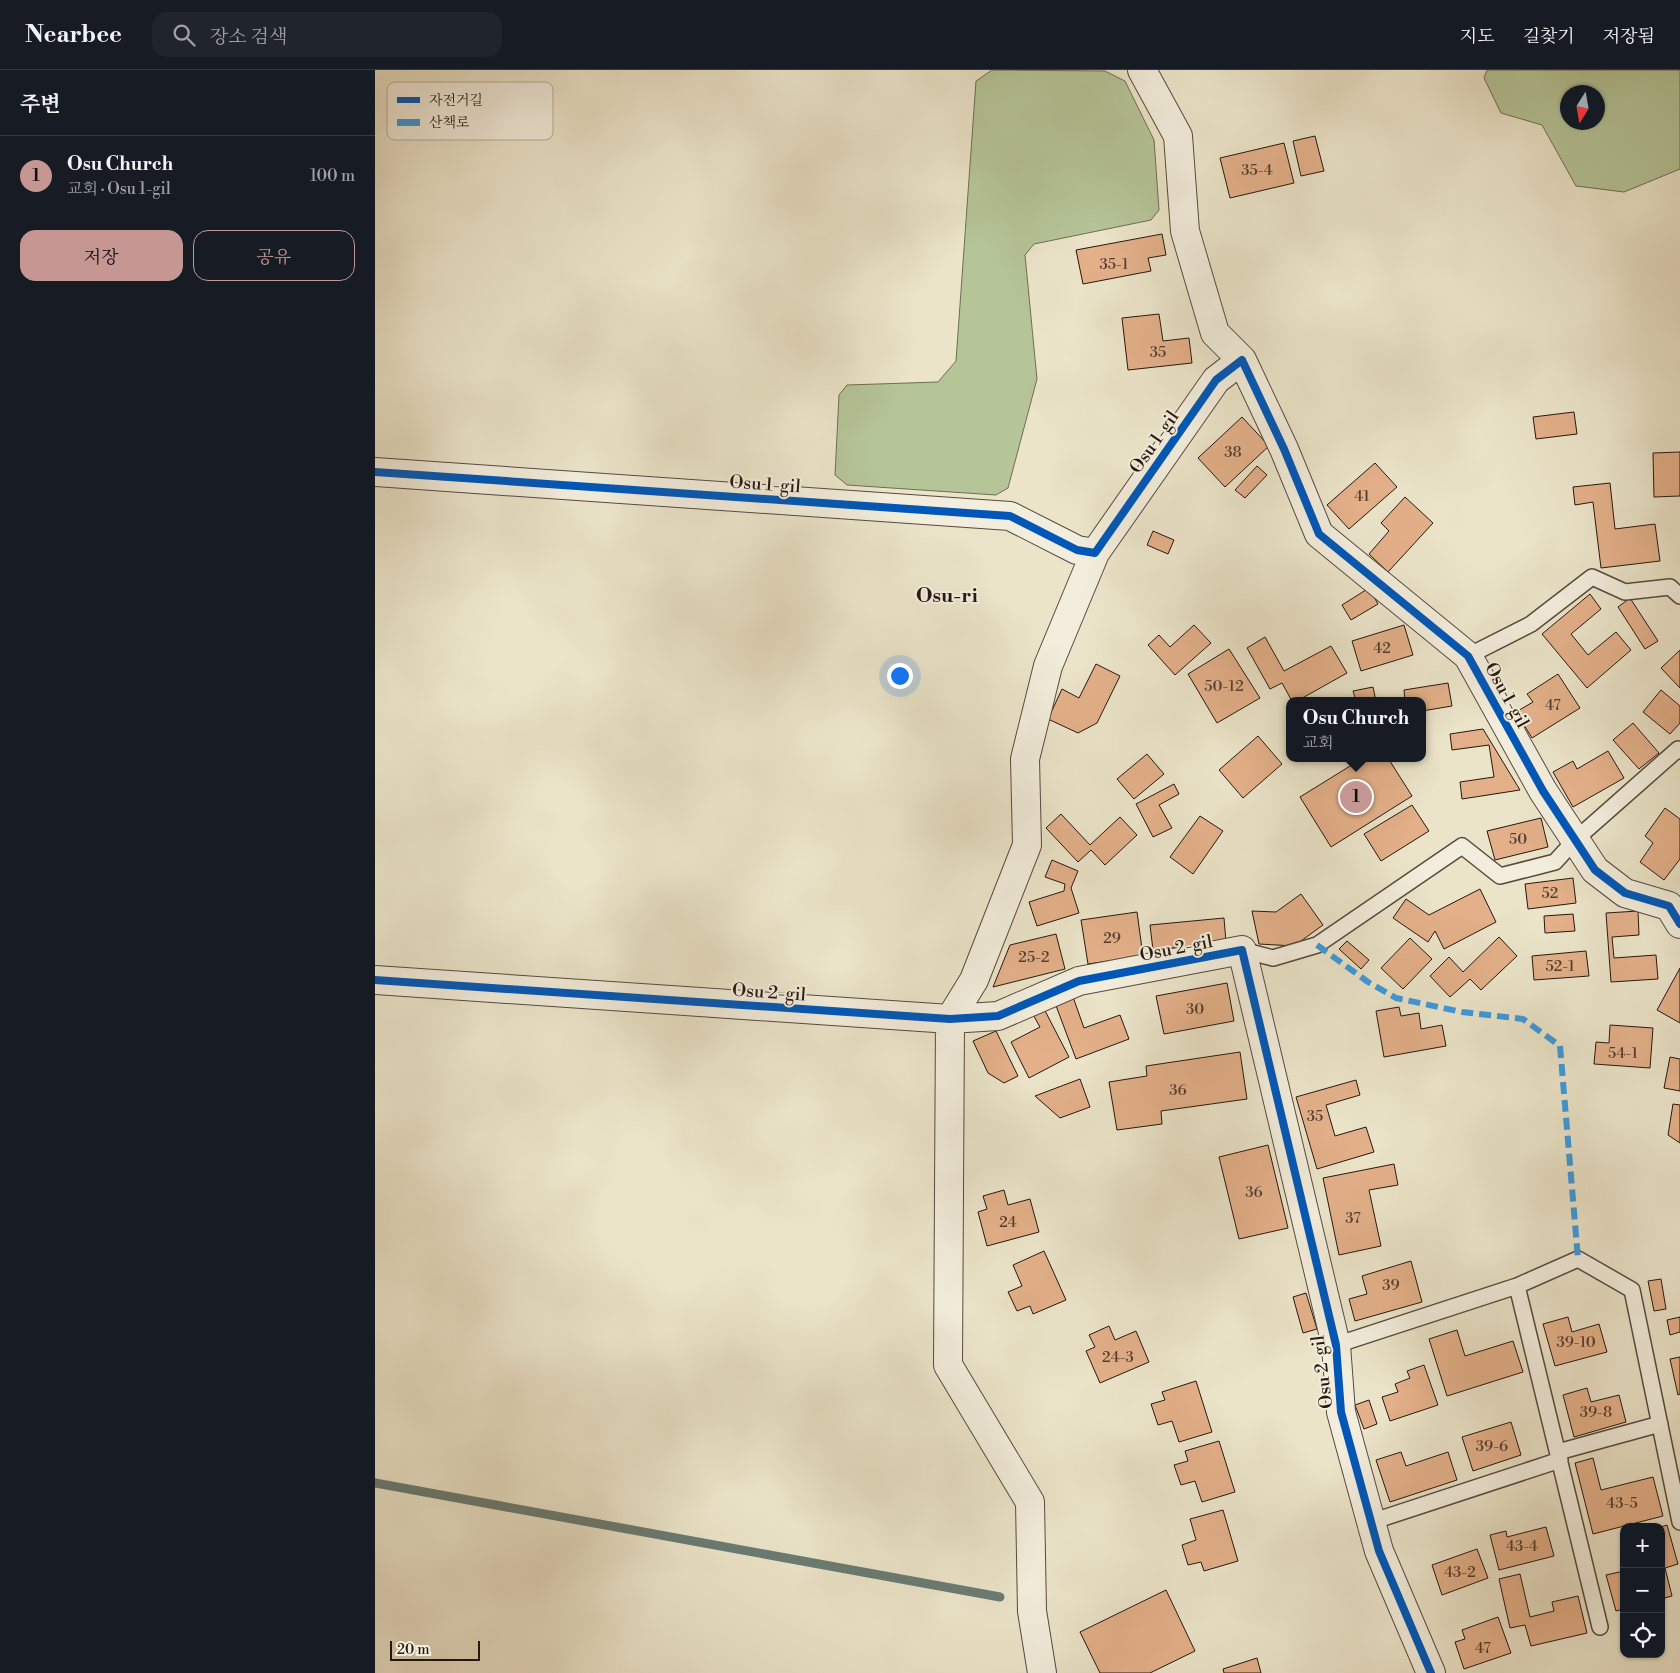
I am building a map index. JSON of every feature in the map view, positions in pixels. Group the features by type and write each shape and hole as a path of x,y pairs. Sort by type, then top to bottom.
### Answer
{"street":[{"path":"1142,70 1178,136 1185,231 1215,333 1242,360"},
{"name":"Osu 1-gil","path":"375,472 1010,516 1077,550 1095,553 1216,380 1242,360 1284,449 1319,534 1468,656 1543,791 1595,870 1625,892 1669,906 1680,924"},
{"path":"1042,1673 1032,1611 1030,1502 948,1365 950,1019 974,980 1027,846 1025,759 1048,666 1095,553"},
{"name":"Osu 2-gil","path":"375,980 950,1019 998,1016 1079,982 1242,950 1336,1345 1341,1412 1379,1551 1431,1673"}],"lane":[{"path":"1468,656 1531,624 1593,577 1625,592 1670,587 1680,596"},
{"path":"1242,950 1273,958 1317,945 1462,846 1500,876 1555,862 1575,840 1678,749 1680,751"},
{"path":"1336,1345 1517,1286 1578,1259 1632,1290 1680,1522"},
{"path":"1517,1286 1600,1627"},
{"path":"1371,1522 1559,1456 1660,1424"}],"green space":[{"path":"992,70 1105,71 1125,81 1154,140 1159,210 1151,220 1034,244 1025,255 1037,379 1008,488 996,495 847,485 835,475 839,395 847,385 938,382 956,361 976,81"},
{"path":"1487,70 1680,70 1680,169 1624,192 1576,186 1542,125 1501,113 1484,78"}],"building":[{"path":"1315,136 1324,171 1301,176 1293,141"},
{"path":"1284,143 1294,183 1230,198 1220,158"},
{"path":"1162,234 1166,255 1148,258 1151,271 1083,284 1076,250"},
{"path":"1159,314 1163,341 1189,338 1192,363 1128,370 1122,318"},
{"path":"1574,412 1577,434 1536,439 1533,417"},
{"path":"1242,417 1269,446 1225,487 1198,458"},
{"path":"1680,452 1680,496 1654,497 1653,453"},
{"path":"1375,463 1397,487 1349,529 1327,505"},
{"path":"1257,466 1267,475 1245,498 1235,490"},
{"path":"1610,483 1615,529 1655,524 1660,561 1601,568 1593,502 1575,505 1573,487"},
{"path":"1405,497 1433,523 1388,572 1369,554 1389,531 1381,523"},
{"path":"1153,531 1174,540 1168,554 1147,545"},
{"path":"1369,588 1378,604 1351,620 1342,605"},
{"path":"1590,594 1601,609 1571,634 1588,655 1616,632 1631,650 1587,688 1542,634"},
{"path":"1630,598 1658,641 1645,649 1618,607"},
{"path":"1194,625 1211,643 1175,675 1148,645 1159,635 1170,647"},
{"path":"1404,625 1413,655 1361,671 1352,641"},
{"path":"1265,637 1284,671 1331,646 1347,673 1304,697 1290,697 1282,683 1270,689 1247,648"},
{"path":"1229,649 1260,698 1217,723 1188,674"},
{"path":"1680,650 1680,688 1661,668"},
{"path":"1096,664 1120,676 1097,723 1078,733 1048,719 1062,689 1079,698"},
{"path":"1558,674 1580,708 1532,738 1516,712 1533,702 1527,694"},
{"path":"1448,683 1452,706 1426,710 1426,697 1405,697 1404,690"},
{"path":"1373,687 1375,697 1355,697 1353,691"},
{"path":"1661,690 1680,706 1680,723 1670,734 1643,712"},
{"path":"1633,723 1659,753 1639,769 1613,740"},
{"path":"1483,729 1520,790 1462,799 1460,782 1494,777 1489,745 1452,750 1450,734"},
{"path":"1258,736 1282,764 1243,798 1219,770"},
{"path":"1608,751 1624,778 1573,807 1553,772 1573,761 1577,769"},
{"path":"1147,754 1164,774 1134,799 1117,779"},
{"path":"1357,762 1391,762 1412,796 1331,847 1300,797"},
{"path":"1174,784 1179,794 1159,805 1172,828 1153,837 1136,804"},
{"path":"1412,805 1429,831 1381,861 1364,834"},
{"path":"1665,808 1680,819 1680,859 1664,880 1640,862 1653,843 1645,836"},
{"path":"1061,814 1090,845 1120,817 1137,835 1105,865 1091,850 1078,862 1046,828"},
{"path":"1200,816 1223,831 1193,874 1170,857"},
{"path":"1541,818 1548,847 1495,860 1487,831"},
{"path":"1052,860 1078,871 1071,888 1079,913 1037,926 1029,902 1064,891 1065,884 1045,877"},
{"path":"1573,878 1576,903 1528,909 1525,884"},
{"path":"1480,889 1496,922 1444,949 1435,931 1428,942 1393,918 1406,899 1429,915"},
{"path":"1301,894 1323,925 1294,946 1259,944 1252,911 1276,912"},
{"path":"1638,911 1639,935 1612,937 1614,958 1656,955 1658,979 1611,982 1606,913"},
{"path":"1137,912 1143,956 1088,964 1081,920"},
{"path":"1573,914 1575,931 1545,933 1544,916"},
{"path":"1224,918 1226,942 1153,950 1150,925"},
{"path":"1056,934 1065,969 993,987 1010,945"},
{"path":"1499,937 1517,956 1481,990 1470,979 1450,997 1430,976 1449,957 1463,972"},
{"path":"1410,938 1432,959 1403,989 1381,968"},
{"path":"1347,941 1369,960 1361,969 1339,949"},
{"path":"1586,951 1589,976 1534,980 1532,956"},
{"path":"1680,968 1680,1023 1657,1010"},
{"path":"1227,983 1234,1021 1164,1034 1156,996"},
{"path":"1073,997 1084,1028 1120,1015 1129,1039 1076,1059 1055,1003"},
{"path":"1042,1005 1069,1057 1029,1078 1011,1042 1040,1027 1031,1011"},
{"path":"1399,1007 1401,1016 1419,1013 1421,1029 1442,1025 1446,1046 1384,1057 1376,1011"},
{"path":"1610,1025 1653,1028 1650,1068 1594,1064 1596,1042 1609,1043"},
{"path":"996,1031 1018,1076 1004,1083 988,1073 973,1041"},
{"path":"1240,1052 1247,1099 1161,1111 1162,1124 1117,1130 1109,1082 1147,1076 1146,1066"},
{"path":"1670,1057 1680,1059 1680,1091 1664,1088"},
{"path":"1080,1079 1090,1107 1060,1118 1035,1096"},
{"path":"1356,1080 1360,1095 1326,1105 1335,1136 1366,1127 1374,1152 1317,1169 1296,1097"},
{"path":"1673,1104 1680,1105 1680,1143 1668,1135"},
{"path":"1268,1145 1288,1228 1239,1239 1219,1157"},
{"path":"1394,1164 1398,1185 1369,1190 1381,1246 1339,1255 1323,1178"},
{"path":"1004,1190 1008,1205 1030,1199 1039,1232 987,1246 978,1212 987,1209 983,1196"},
{"path":"1044,1251 1066,1300 1033,1314 1030,1306 1017,1311 1008,1292 1022,1286 1013,1265"},
{"path":"1411,1261 1422,1302 1355,1321 1349,1299 1367,1294 1362,1276"},
{"path":"1661,1279 1666,1309 1654,1311 1648,1281"},
{"path":"1306,1293 1317,1329 1303,1333 1293,1297"},
{"path":"1568,1317 1572,1332 1599,1324 1607,1352 1555,1366 1543,1324"},
{"path":"1680,1317 1680,1332 1670,1335 1667,1320"},
{"path":"1109,1326 1115,1340 1136,1331 1149,1362 1100,1383 1086,1351 1095,1347 1089,1335"},
{"path":"1457,1330 1465,1356 1513,1341 1523,1372 1447,1396 1429,1339"},
{"path":"1680,1357 1680,1394 1678,1395 1670,1359"},
{"path":"1424,1365 1438,1405 1390,1421 1382,1397 1398,1392 1395,1384 1410,1378 1407,1371"},
{"path":"1196,1381 1212,1432 1179,1442 1172,1421 1158,1425 1151,1404 1165,1400 1162,1392"},
{"path":"1587,1388 1591,1402 1619,1395 1626,1422 1574,1437 1563,1395"},
{"path":"1369,1400 1377,1424 1364,1429 1355,1405"},
{"path":"1511,1422 1521,1455 1473,1471 1462,1437"},
{"path":"1219,1441 1235,1492 1202,1502 1195,1481 1181,1485 1174,1465 1188,1461 1185,1451"},
{"path":"1401,1452 1406,1466 1448,1452 1457,1480 1390,1502 1376,1460"},
{"path":"1593,1458 1601,1490 1653,1477 1663,1516 1636,1523 1620,1523 1620,1527 1593,1534 1575,1463"},
{"path":"1223,1510 1238,1561 1204,1571 1201,1562 1188,1565 1182,1545 1196,1540 1190,1519"},
{"path":"1667,1525 1678,1564 1665,1568 1665,1526"},
{"path":"1546,1527 1554,1556 1499,1570 1490,1535 1506,1531 1507,1537"},
{"path":"1477,1549 1488,1578 1442,1595 1432,1565"},
{"path":"1665,1568 1672,1596 1665,1598"},
{"path":"1620,1572 1620,1610 1616,1611 1606,1575"},
{"path":"1520,1574 1530,1617 1554,1611 1552,1602 1578,1596 1587,1633 1531,1646 1525,1625 1510,1628 1499,1579"},
{"path":"1166,1590 1195,1651 1150,1673 1100,1673 1080,1632"},
{"path":"1498,1617 1511,1653 1464,1669 1455,1642 1465,1639 1462,1630"},
{"path":"1257,1658 1261,1673 1224,1673 1223,1669"}],"waterway":[{"path":"375,1483 1000,1597"}],"marked path":[{"path":"1317,945 1368,982 1396,998 1462,1012 1523,1019 1560,1046 1578,1259"}],"cycle path":[{"path":"375,472 1010,516 1077,550 1095,553 1216,380 1242,360 1284,449 1319,534 1468,656 1543,791 1595,870 1625,893 1669,906 1680,924"},
{"path":"375,980 950,1019 998,1016 1079,981 1242,950 1336,1345 1341,1412 1379,1551 1431,1673"}],"place":[{"name":"Osu Church","path":"1356,797"}],"district":[{"name":"Osu-ri","path":"947,595"}]}
